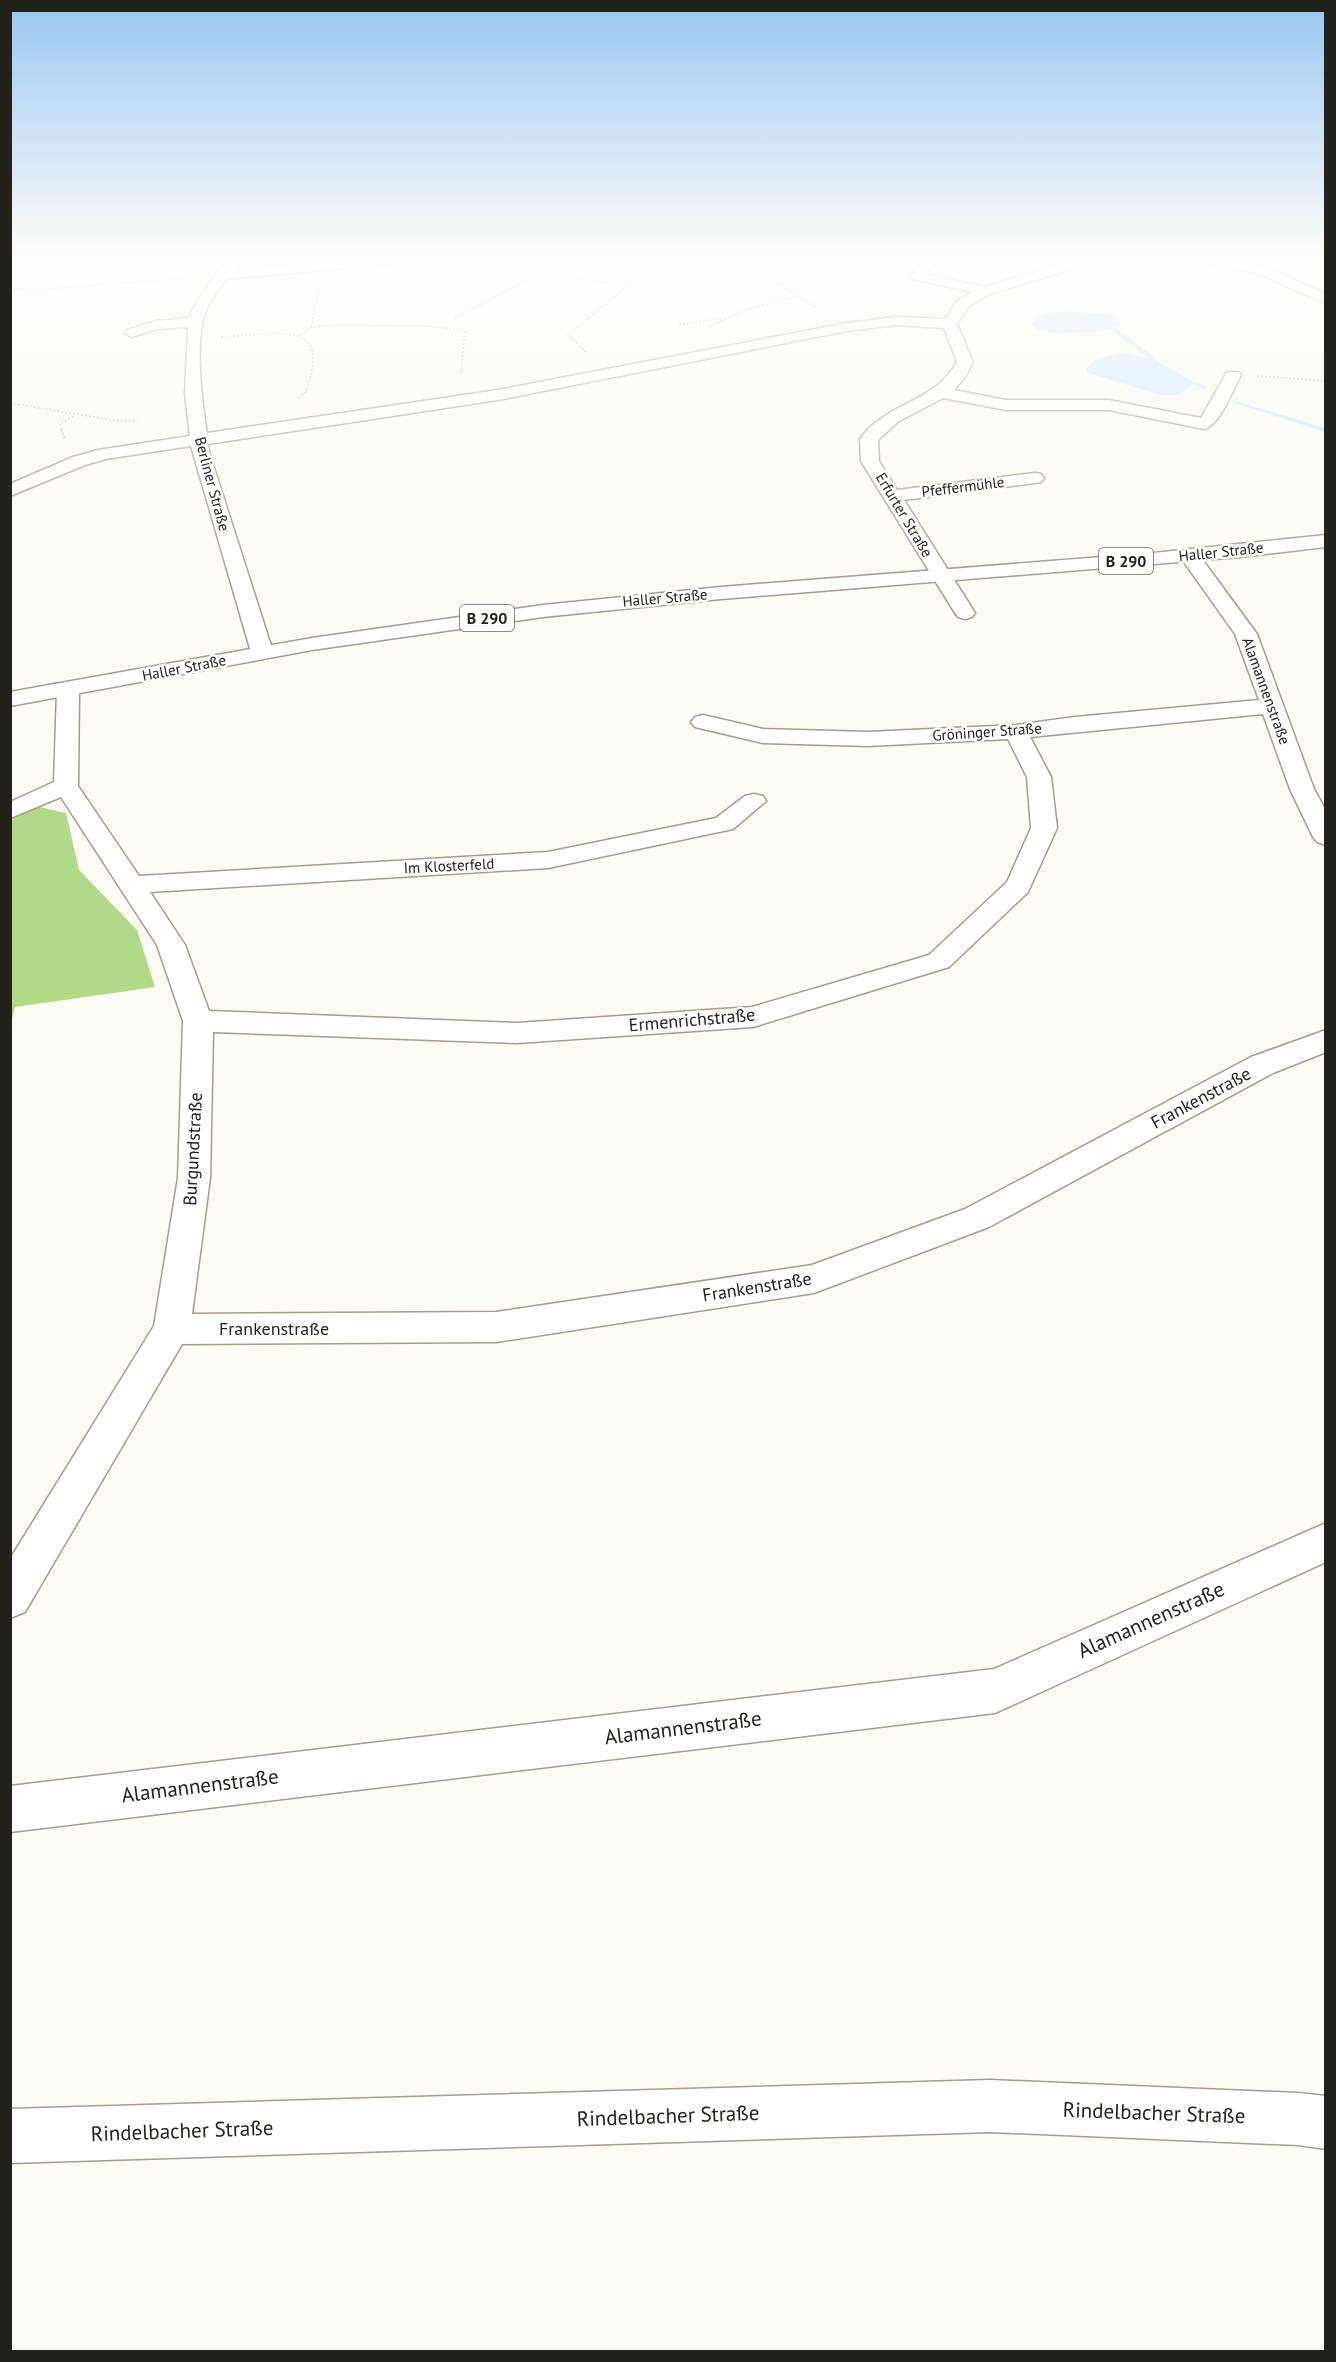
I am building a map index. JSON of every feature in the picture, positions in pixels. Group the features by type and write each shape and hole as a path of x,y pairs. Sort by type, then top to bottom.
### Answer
{"street":[{"name":"Berliner Straße","path":"194,365 193,394 201,455 262,652"},
{"path":"10,491 79,461 104,454 431,406 659,365"},
{"name":"Erfurter Straße","path":"964,365 960,378 942,393 886,420 869,439 870,460 965,613"},
{"path":"942,393 1006,405 1109,405 1204,424 1208,421 1233,375"},
{"name":"Pfeffermühle","path":"891,496 1035,478"},
{"name":"Haller Straße","path":"10,699 69,691 262,652 405,629 625,602 1063,568 1326,541"},
{"name":"Alamannenstraße","path":"1189,555 1246,634 1302,789 1326,837"},
{"path":"10,811 66,786 69,691"},
{"name":"Gröninger Straße","path":"704,722 763,736 868,739 1016,732 1075,724 1272,706"},
{"name":"Ermenrichstraße","path":"198,1021 517,1033 753,1017 939,961 1019,886 1044,828 1039,777 1016,732"},
{"name":"Burgundstraße","path":"10,1598 172,1329 194,1178 198,1021 171,945 66,786"},
{"name":"Im Klosterfeld","path":"133,885 548,860 724,824 754,801"},
{"name":"Frankenstraße","path":"172,1329 496,1327 814,1279 977,1218 1262,1065 1326,1040"},
{"name":"Alamannenstraße","path":"10,1809 995,1691 1326,1542"},
{"name":"Rindelbacher Straße","path":"10,2136 990,2106 1298,2119 1326,2123"}],"path":[{"path":"265,430 265,423 307,391 311,365"},
{"path":"431,406 432,399 461,371 462,365"},
{"path":"600,365 610,375"},
{"path":"1233,375 1326,381"},
{"path":"10,403 118,421 156,421 156,446"},
{"path":"55,442 64,437 60,424 75,415"}],"green space":[{"path":"39,807 66,813 79,870 137,930 155,987 15,1007 11,1022 11,819"}],"water":[{"path":"1165,365 1195,383 1178,395 1160,395 1086,372 1087,367"}],"waterway":[{"path":"1195,383 1205,388"},
{"path":"1234,401 1326,430"}]}
